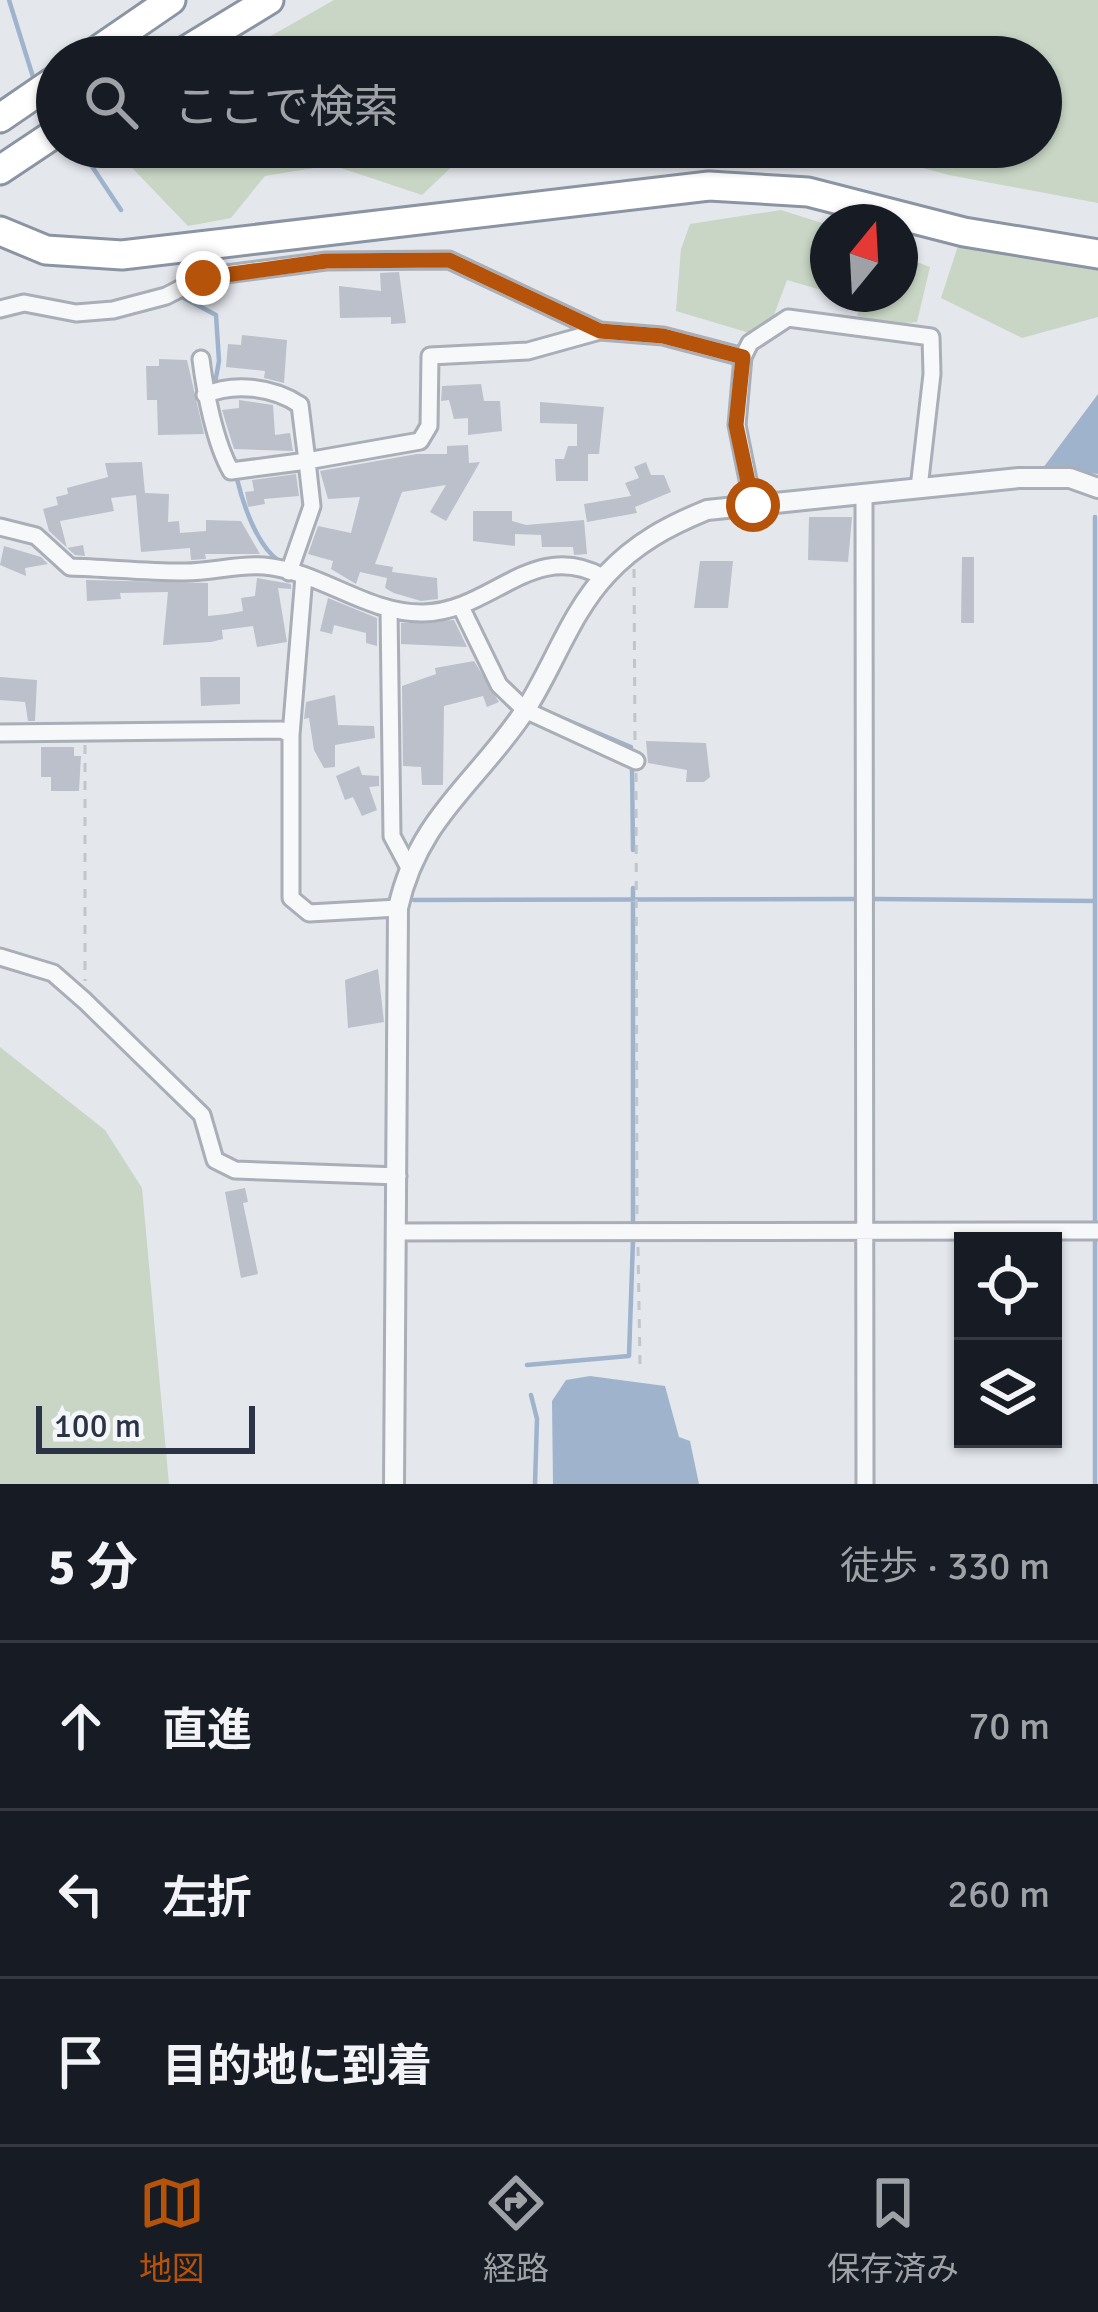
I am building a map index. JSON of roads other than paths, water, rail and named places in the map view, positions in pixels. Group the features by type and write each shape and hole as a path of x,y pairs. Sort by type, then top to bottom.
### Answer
{"highway":[{"path":"118,36 171,0"},
{"path":"210,36 269,0"},
{"path":"0,118 36,93"},
{"path":"0,170 36,146"},
{"path":"0,231 46,250 122,255 654,191 763,187 853,201 1049,250 1098,254"}],"street":[{"path":"0,309 24,303 76,313 113,310 203,278 391,257 449,260 600,331"},
{"path":"753,505 736,425 743,357 750,343 788,318 931,337 919,488"},
{"path":"200,359 205,395 218,420 219,450 231,471 420,441 429,426 430,356 528,351 600,331 663,336 743,357"},
{"path":"205,395 224,387 284,394 300,405 312,506 296,574 291,898 309,913 398,908"},
{"path":"394,1484 398,908 418,844 526,710 603,577 662,528 707,510 1019,478 1070,478 1098,488"},
{"path":"864,493 865,1484"},
{"path":"0,527 36,536 70,567 182,572 264,566 389,610 425,613 484,599 531,570 579,564 603,577"},
{"path":"461,607 499,685 526,710 636,761"},
{"path":"389,610 392,836 408,866"},
{"path":"0,733 282,730 291,735"},
{"path":"0,957 52,973 85,1001 202,1114 214,1160 235,1170 398,1176"},
{"path":"397,1232 1098,1231"}],"water":[{"path":"1098,394 1098,474 1043,468"},
{"path":"590,1376 665,1386 679,1437 690,1441 699,1484 553,1484 552,1401 566,1380"}],"waterway":[{"path":"9,0 34,80"},
{"path":"93,168 121,210"},
{"path":"182,297 216,315 219,361 215,383"},
{"path":"216,404 224,438"},
{"path":"237,479 258,535 279,561"},
{"path":"1095,517 1095,1221"},
{"path":"543,710 631,747"},
{"path":"157,739 276,738"},
{"path":"632,765 633,850"},
{"path":"633,888 633,1222"},
{"path":"414,900 855,899"},
{"path":"874,899 1095,901"},
{"path":"312,905 372,902"},
{"path":"527,1365 629,1356 633,1240"},
{"path":"1095,1241 1095,1484"},
{"path":"531,1395 537,1419 535,1484"}]}
